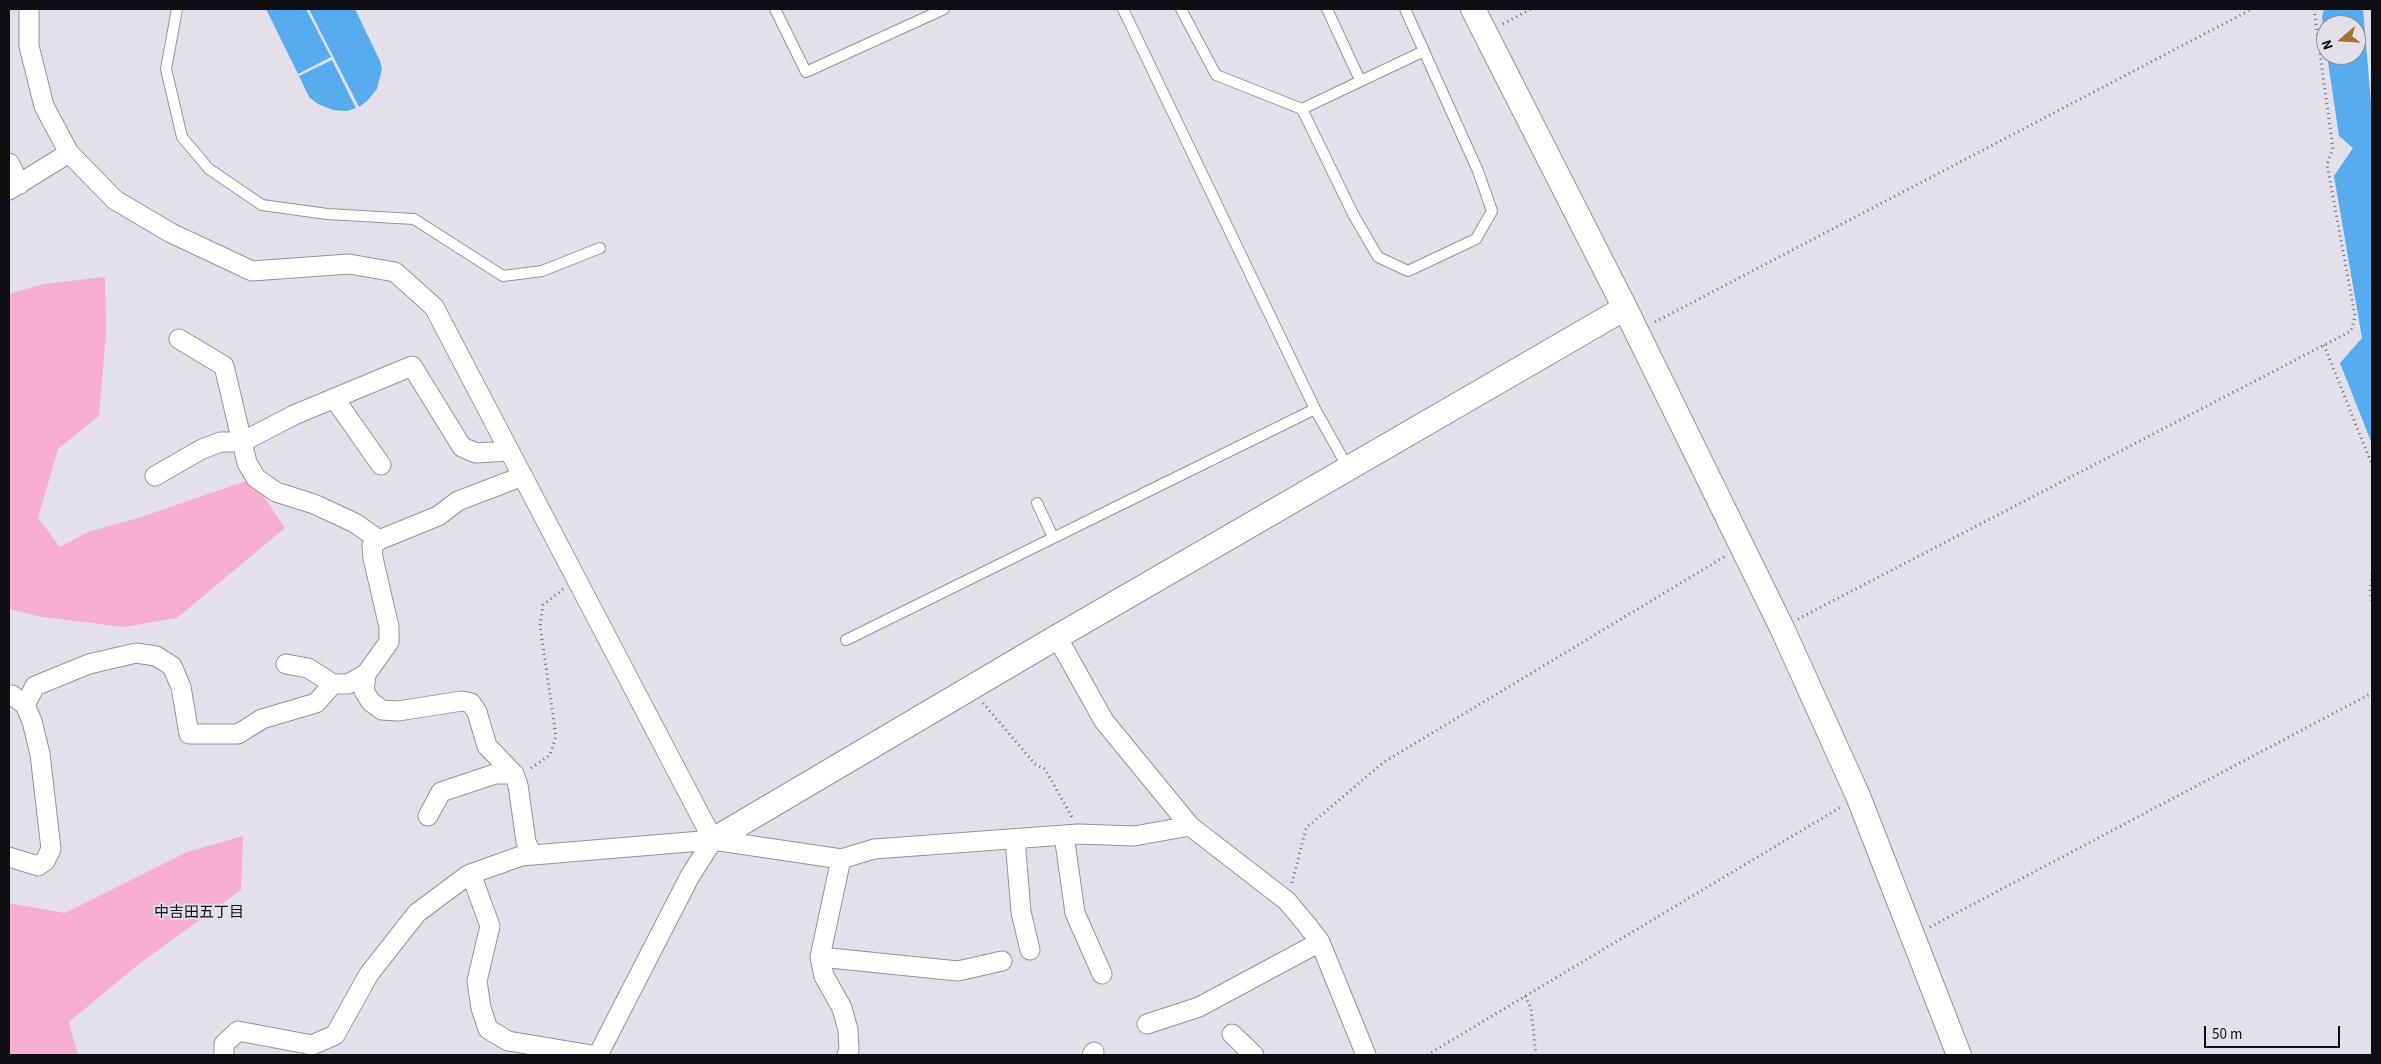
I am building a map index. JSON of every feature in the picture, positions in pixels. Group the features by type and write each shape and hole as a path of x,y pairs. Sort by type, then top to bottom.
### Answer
{"street":[{"path":"29,9 29,46 44,106 70,152 116,200 171,233 252,271 349,264 395,272 434,307 713,840"},
{"path":"1473,9 1637,332 1782,628 1858,796 1959,1055"},
{"path":"9,163 15,187 70,152"},
{"path":"598,1055 690,876 713,840 1057,637 1625,308"},
{"path":"179,339 224,366 247,463 256,478 276,492 314,504 355,523 379,540"},
{"path":"155,476 202,449 221,442 242,442 294,415 412,366 462,447 476,453 510,451"},
{"path":"334,398 381,465"},
{"path":"286,664 308,668 332,684 348,684 366,674 389,642 389,627 372,558 372,546 379,540 438,516 458,501 522,476"},
{"path":"1057,637 1104,721 1190,826 1287,901 1320,942 1366,1055"},
{"path":"25,705 35,686 89,664 136,653 156,656 172,666 182,687 189,734 238,734 262,719 316,703 332,684"},
{"path":"366,674 364,692 382,710 398,711 462,700 470,702 477,712 487,746 514,774 518,785 526,842 532,855"},
{"path":"9,695 12,695 25,705 32,721 40,754 51,849 45,861 38,866 9,857"},
{"path":"428,816 441,792 495,774 514,774"},
{"path":"224,1055 224,1044 238,1031 312,1045 335,1036 369,974 417,913 471,874 521,856 713,840 842,859 874,849 1070,835 1134,836 1190,826"},
{"path":"1070,835 1075,913 1102,974"},
{"path":"1016,839 1021,912 1030,950"},
{"path":"842,859 820,957 824,976 842,1008 848,1030 849,1050 847,1055"},
{"path":"471,874 490,926 477,981 481,1008 488,1029 527,1050 592,1055"},
{"path":"1147,1024 1199,1007 1320,942"},
{"path":"820,957 958,971 1002,961"},
{"path":"1232,1034 1254,1055"}],"lane":[{"path":"177,9 166,69 182,137 209,169 262,205 327,214 414,219 503,276 542,271 600,248"},
{"path":"775,9 806,72 944,9"},
{"path":"1124,9 1315,409 1348,468"},
{"path":"1181,9 1216,75 1302,109 1353,214 1378,257 1408,271 1476,239 1492,210 1478,171 1405,9"},
{"path":"1328,9 1360,80"},
{"path":"1302,109 1424,51"},
{"path":"846,640 1315,409"},
{"path":"1037,504 1053,537"}],"path":[{"path":"1485,33 1531,9"},
{"path":"1637,332 2252,9"},
{"path":"1782,628 2351,331 2355,316 2327,164 2333,149 2314,9"},
{"path":"2324,345 2372,465"},
{"path":"1287,901 1306,828 1384,762 1742,546"},
{"path":"2372,575 2370,592 2372,601"},
{"path":"514,774 535,766 550,755 556,736 540,626 543,605 567,587"},
{"path":"970,688 1035,764 1045,769 1072,816 1070,835"},
{"path":"1912,937 2372,693"},
{"path":"1427,1055 1858,796"},
{"path":"1525,996 1531,1008 1536,1055"}],"shaded area":[{"path":"105,277 106,333 99,416 58,449 38,518 60,547 88,532 138,518 252,479 285,528 177,618 124,627 42,617 9,609 9,294 44,284"},
{"path":"243,836 241,890 139,964 69,1022 78,1055 9,1055 9,903 65,913 187,852"}],"water":[{"path":"266,9 306,9 331,57 298,74"},
{"path":"309,9 355,9 382,69 377,89 359,107"},
{"path":"2324,9 2363,9 2364,15 2322,15"},
{"path":"2366,44 2372,114 2372,444 2340,363 2362,338 2334,176 2353,148 2339,136 2328,65 2366,65"},
{"path":"332,60 356,108 347,111 333,110 318,104 309,97 299,76"}],"district":[{"name":"中吉田五丁目","path":"199,914"}]}
